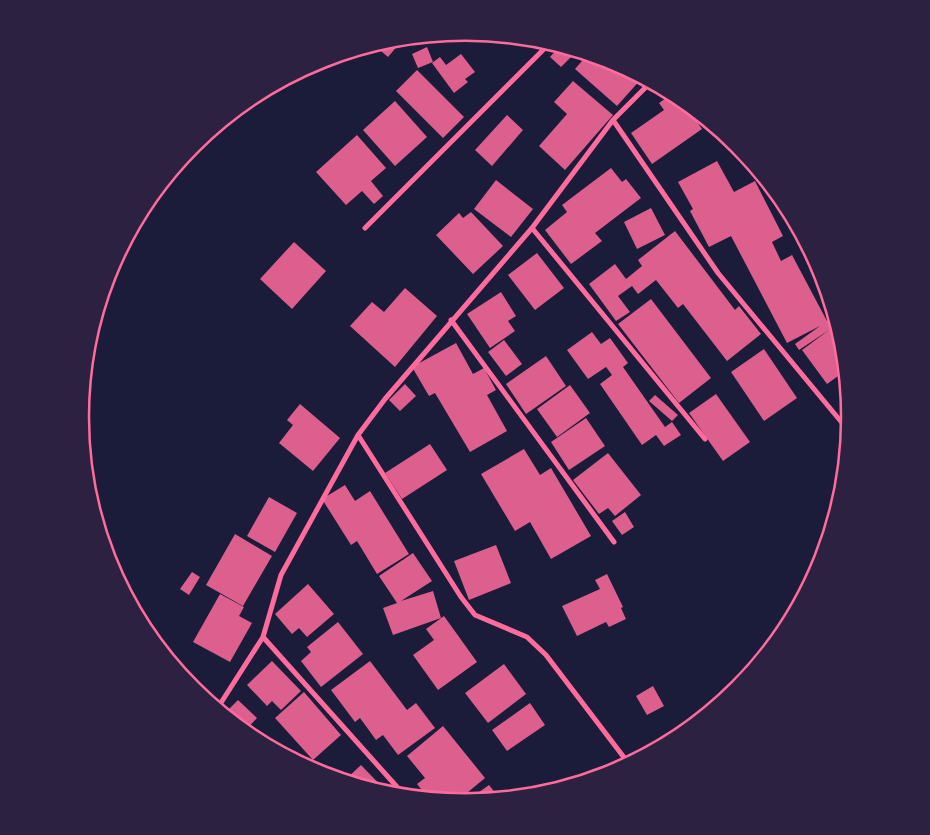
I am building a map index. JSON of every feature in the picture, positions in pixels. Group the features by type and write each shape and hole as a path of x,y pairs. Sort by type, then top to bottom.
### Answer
{"street":[{"path":"365,228 544,49"},
{"path":"221,703 263,637 281,575 358,435 385,399 451,320 532,228 613,120 645,88"},
{"path":"613,120 718,272 841,421"},
{"path":"532,228 705,439"},
{"path":"451,320 614,542"},
{"path":"358,435 461,597 475,614 527,637 546,655 624,758"},
{"path":"263,637 398,788"}],"building":[{"path":"396,47 388,57 381,51"},
{"path":"427,47 433,62 418,68 412,54"},
{"path":"554,52 571,57 561,67 550,57"},
{"path":"461,54 475,72 465,79 468,82 454,93 432,63 440,57 446,65"},
{"path":"583,60 637,83 617,106 575,69"},
{"path":"417,70 464,117 443,138 396,91"},
{"path":"573,81 613,115 565,170 539,146 567,114 554,102"},
{"path":"665,99 694,119 702,129 652,164 631,133 664,110 659,103"},
{"path":"395,101 427,137 395,166 363,130"},
{"path":"507,115 523,130 492,166 475,150"},
{"path":"357,135 386,168 371,181 383,196 374,204 362,191 346,205 316,172"},
{"path":"717,161 734,192 755,181 783,236 772,242 781,261 792,255 828,320 839,376 827,384 802,350 829,330 799,350 795,344 820,326 787,343 731,236 709,247 690,211 693,209 678,182"},
{"path":"611,168 622,182 626,179 641,198 595,233 602,241 571,264 545,230 567,212 562,205"},
{"path":"496,180 533,209 511,237 474,209"},
{"path":"651,208 665,235 637,249 624,222"},
{"path":"471,212 503,246 473,274 436,235 459,213 463,218"},
{"path":"675,231 735,310 739,306 761,334 727,361 683,304 678,308 656,280 638,294 632,286 618,296 630,312 616,321 589,284 615,264 626,279 642,266 638,260"},
{"path":"294,242 326,271 292,309 260,279"},
{"path":"537,253 564,288 535,310 508,275"},
{"path":"405,288 437,316 395,367 350,326 372,302 384,312"},
{"path":"501,292 516,316 508,321 515,331 490,348 467,314"},
{"path":"651,299 711,378 679,403 618,324"},
{"path":"592,332 601,344 610,338 628,363 623,367 665,427 672,422 681,435 664,446 656,435 642,445 600,384 612,375 606,367 588,379 567,350"},
{"path":"504,340 522,364 506,376 488,352"},
{"path":"456,343 473,374 484,368 496,390 487,395 507,431 470,452 435,393 429,396 412,367"},
{"path":"764,349 797,398 764,421 731,372"},
{"path":"546,356 566,386 526,414 506,384"},
{"path":"405,384 416,396 400,411 389,400"},
{"path":"570,385 590,413 557,437 537,409"},
{"path":"716,394 750,442 723,461 689,413"},
{"path":"655,395 678,415 672,421 649,401"},
{"path":"300,404 340,438 313,471 279,443 293,425 287,420"},
{"path":"586,418 605,446 569,470 551,442"},
{"path":"430,444 447,470 402,499 385,473"},
{"path":"524,449 540,475 551,468 591,536 551,559 530,522 515,531 481,474"},
{"path":"608,453 641,495 615,516 608,508 599,514 573,480"},
{"path":"345,485 355,501 370,491 409,554 377,574 357,541 351,545 322,499"},
{"path":"269,497 297,513 275,552 247,536"},
{"path":"625,512 634,527 622,535 612,521"},
{"path":"235,534 272,556 243,606 206,585"},
{"path":"496,545 511,583 469,600 454,561"},
{"path":"413,553 432,581 401,601 433,591 441,618 393,635 383,608 397,603 379,576"},
{"path":"192,572 200,577 189,595 180,589"},
{"path":"607,574 623,607 621,608 626,619 609,627 606,622 577,636 562,606 600,589 595,580"},
{"path":"308,584 334,614 307,637 299,628 292,634 275,614"},
{"path":"220,594 244,607 239,616 252,623 230,662 193,642"},
{"path":"444,616 477,662 438,690 413,655 434,640 426,629"},
{"path":"338,622 363,654 321,687 301,661 311,652 307,647"},
{"path":"272,661 301,691 281,710 272,701 267,706 247,685"},
{"path":"370,661 407,710 416,703 435,728 398,755 383,735 376,740 360,718 355,722 331,690"},
{"path":"504,664 526,694 488,723 465,693"},
{"path":"653,686 664,706 647,715 636,696"},
{"path":"304,692 341,735 313,760 275,718"},
{"path":"238,700 257,718 250,726 228,710"},
{"path":"530,703 545,725 507,751 492,730"},
{"path":"443,726 485,778 466,794 423,792 417,784 425,778 407,756"},
{"path":"361,765 379,784 368,781 350,776"},
{"path":"489,785 495,793 490,793 477,794"}]}
